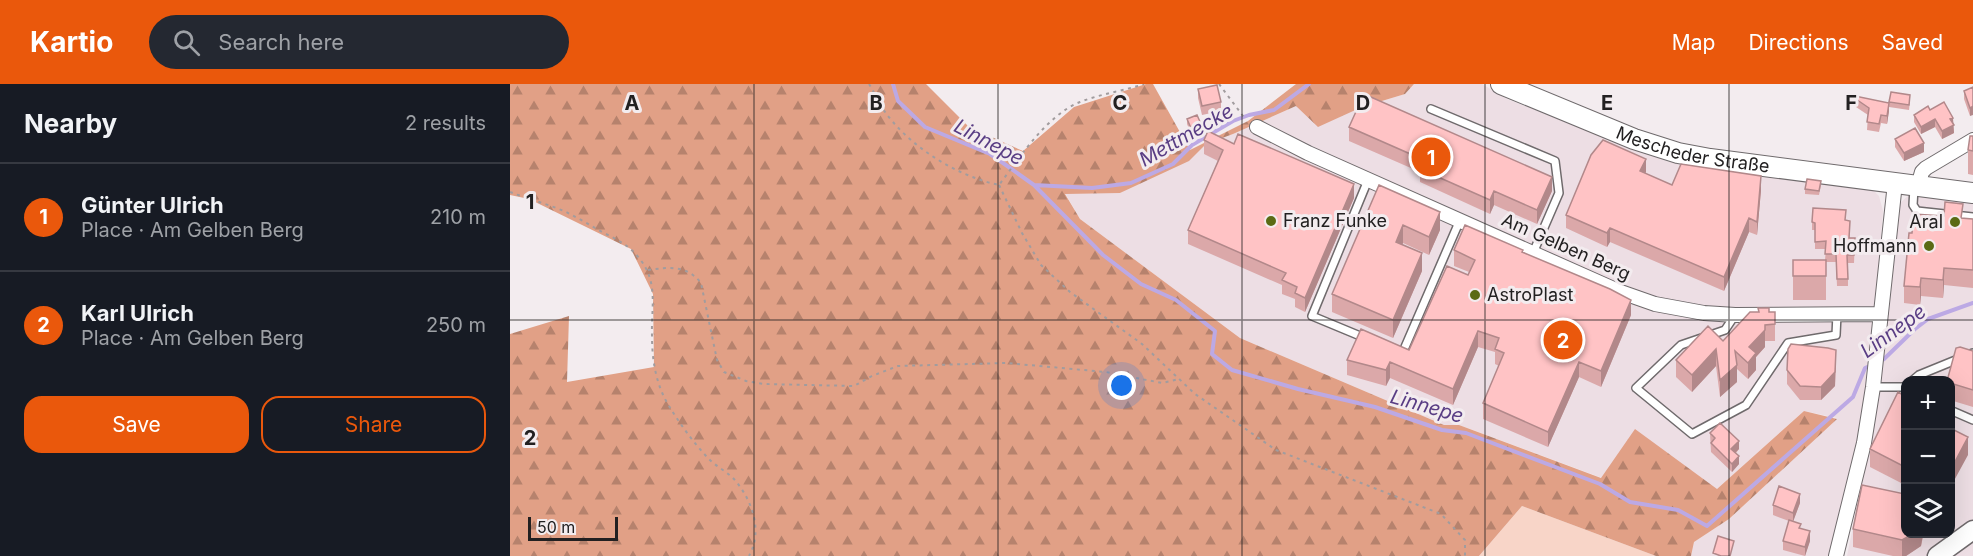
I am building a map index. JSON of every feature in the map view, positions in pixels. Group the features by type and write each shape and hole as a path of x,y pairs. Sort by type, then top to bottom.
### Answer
{"main road":[{"name":"Mescheder Straße","path":"1501,84 1634,139 1678,153 1973,193"}],"street":[{"name":"Am Gelben Berg","path":"1252,124 1368,180 1618,291 1655,304 1704,313 1735,315 1881,314"},
{"path":"1836,556 1864,443 1881,314 1909,185 1926,168 1973,140"},
{"path":"1937,556 1973,530"}],"lane":[{"path":"1431,109 1555,161 1559,193 1533,253"},
{"path":"1368,180 1312,316 1372,341"},
{"path":"1909,185 1913,205 1917,211 1973,217"},
{"path":"1392,350 1402,354 1460,220"},
{"path":"1735,315 1725,330 1681,345 1636,388 1692,434 1746,405 1788,343 1836,335 1837,314"},
{"path":"1918,376 1973,353"},
{"path":"1873,384 1901,387"},
{"path":"1955,412 1973,420"}],"path":[{"path":"869,84 884,110 906,135 946,165 983,182 999,184"},
{"path":"999,184 1054,119 1064,111 1080,102 1144,84"},
{"path":"1219,84 1252,124"},
{"path":"999,184 1022,233 1041,265 1070,292 1142,344 1195,394 1276,450 1441,514 1465,540 1465,556"},
{"path":"510,192 565,212 622,243 631,249 648,270 652,283 654,310 652,335 654,373 667,403 694,441 709,460 731,477 747,496 755,519 754,547 749,556"},
{"path":"648,270 676,268 693,273 701,283 717,360 724,372 746,381 764,384 854,386 898,366 1006,363 1106,372 1162,383 1180,379"}],"shaded area":[{"path":"1414,84 1482,84 1507,99 1669,162 1872,189 1879,196 1883,211 1864,443 1837,556 1691,556 1694,542 1729,519 1837,418 1804,411 1717,489 1602,478 1459,425 1444,425 1240,338 1080,219 1065,193 1120,193 1206,144 1296,106 1362,107 1405,94"},
{"path":"1922,195 1973,201 1973,523 1955,536 1955,376 1901,376 1901,538 1952,538 1927,556 1847,556 1878,403 1896,217 1900,203 1908,196"},
{"path":"1522,506 1656,556 1479,556"},
{"path":"1973,538 1973,556 1948,556"}],"green space":[{"path":"510,84 926,84 969,127 1023,151 1074,107 1146,84 1153,84 1190,150 1248,121 1296,84 1414,84 1405,94 1362,107 1318,127 1296,106 1206,144 1189,161 1120,193 1065,194 1080,219 1240,338 1444,425 1459,425 1601,478 1635,429 1717,489 1804,411 1837,419 1729,519 1694,542 1691,556 1656,556 1522,506 1479,556 510,556 510,334 569,316 567,382 654,367 653,294 631,249 529,199 510,195"}],"building":[{"path":"1217,85 1221,102 1202,106 1198,89"},
{"path":"1973,87 1973,106 1970,108 1964,91"},
{"path":"1891,92 1910,95 1909,105 1889,102"},
{"path":"1364,94 1552,177 1537,210 1494,191 1490,200 1420,169 1424,160 1349,127"},
{"path":"1850,95 1889,103 1887,116 1881,115 1879,124 1867,122 1869,108"},
{"path":"1944,102 1953,118 1950,119 1954,125 1942,131 1935,119 1921,127 1914,115 1928,106 1930,110"},
{"path":"1197,115 1201,124 1191,128 1187,119"},
{"path":"1915,128 1924,143 1904,153 1895,139"},
{"name":"Franz Funke","path":"1208,131 1234,144 1238,134 1354,184 1305,298 1295,293 1297,287 1282,280 1286,273 1188,230 1223,150 1204,140"},
{"path":"1970,136 1973,136 1973,151 1968,150"},
{"path":"1603,140 1646,159 1640,171 1672,185 1681,164 1761,176 1757,222 1749,218 1724,277 1610,228 1607,233 1566,215 1591,155"},
{"path":"1807,179 1821,181 1819,191 1805,189"},
{"path":"1379,185 1440,212 1429,237 1403,225 1396,242 1422,253 1393,320 1332,294"},
{"path":"1945,202 1963,204 1961,218 1973,219 1973,270 1944,268 1943,280 1921,278 1920,287 1904,286 1909,233 1912,233 1914,214 1944,216"},
{"path":"1813,208 1846,210 1845,220 1850,221 1849,238 1855,238 1854,255 1847,255 1848,279 1837,279 1836,254 1825,254 1826,241 1815,242 1815,223 1812,222"},
{"path":"1465,225 1631,300 1601,371 1579,362 1548,432 1483,403 1504,353 1495,349 1499,338 1478,331 1453,389 1390,362 1386,370 1347,360 1361,329 1409,350 1447,266 1468,275 1475,260 1454,250"},
{"path":"1793,260 1826,260 1826,276 1793,276"},
{"path":"1758,308 1769,308 1769,312 1775,312 1775,324 1765,325 1765,330 1749,347 1756,353 1748,363 1735,351 1737,365 1720,380 1716,349 1692,375 1676,360 1708,326 1723,341 1750,312 1759,312"},
{"path":"1791,344 1836,350 1835,372 1821,387 1800,386 1787,370 1788,349"},
{"path":"1956,348 1973,351 1973,390 1955,385 1955,376 1948,376"},
{"path":"1898,392 1901,394 1901,465 1870,449"},
{"path":"1720,423 1739,441 1731,449 1739,456 1732,464 1711,443 1715,438 1710,433"},
{"path":"1955,430 1968,437 1955,462"},
{"path":"1862,485 1901,493 1901,538 1906,538 1902,540 1853,529"},
{"path":"1779,486 1800,494 1793,513 1773,505"},
{"path":"1789,520 1801,524 1799,528 1810,531 1805,547 1783,541"},
{"path":"1718,536 1734,541 1730,556 1713,553"}],"waterway":[{"name":"Linnepe","path":"893,84 898,101 925,127 990,154 1003,163 1034,185 1103,255 1141,284 1176,300 1215,331 1212,354 1232,370 1298,389 1375,407 1442,430 1466,433 1600,484 1630,502 1678,510 1707,526 1853,397 1865,368 1872,365"},
{"name":"Mettmecke","path":"1034,185 1092,188 1131,183 1173,164 1192,145 1233,121 1274,110 1309,84"},
{"name":"Linnepe","path":"1879,362 1928,319 1973,303"}],"place":[{"name":"Günter Ulrich","path":"1431,157"},
{"name":"Franz Funke","path":"1271,221"},
{"name":"Aral","path":"1955,222"},
{"name":"Hoffmann","path":"1929,246"},
{"name":"AstroPlast","path":"1475,295"},
{"name":"Karl Ulrich","path":"1563,340"}]}
